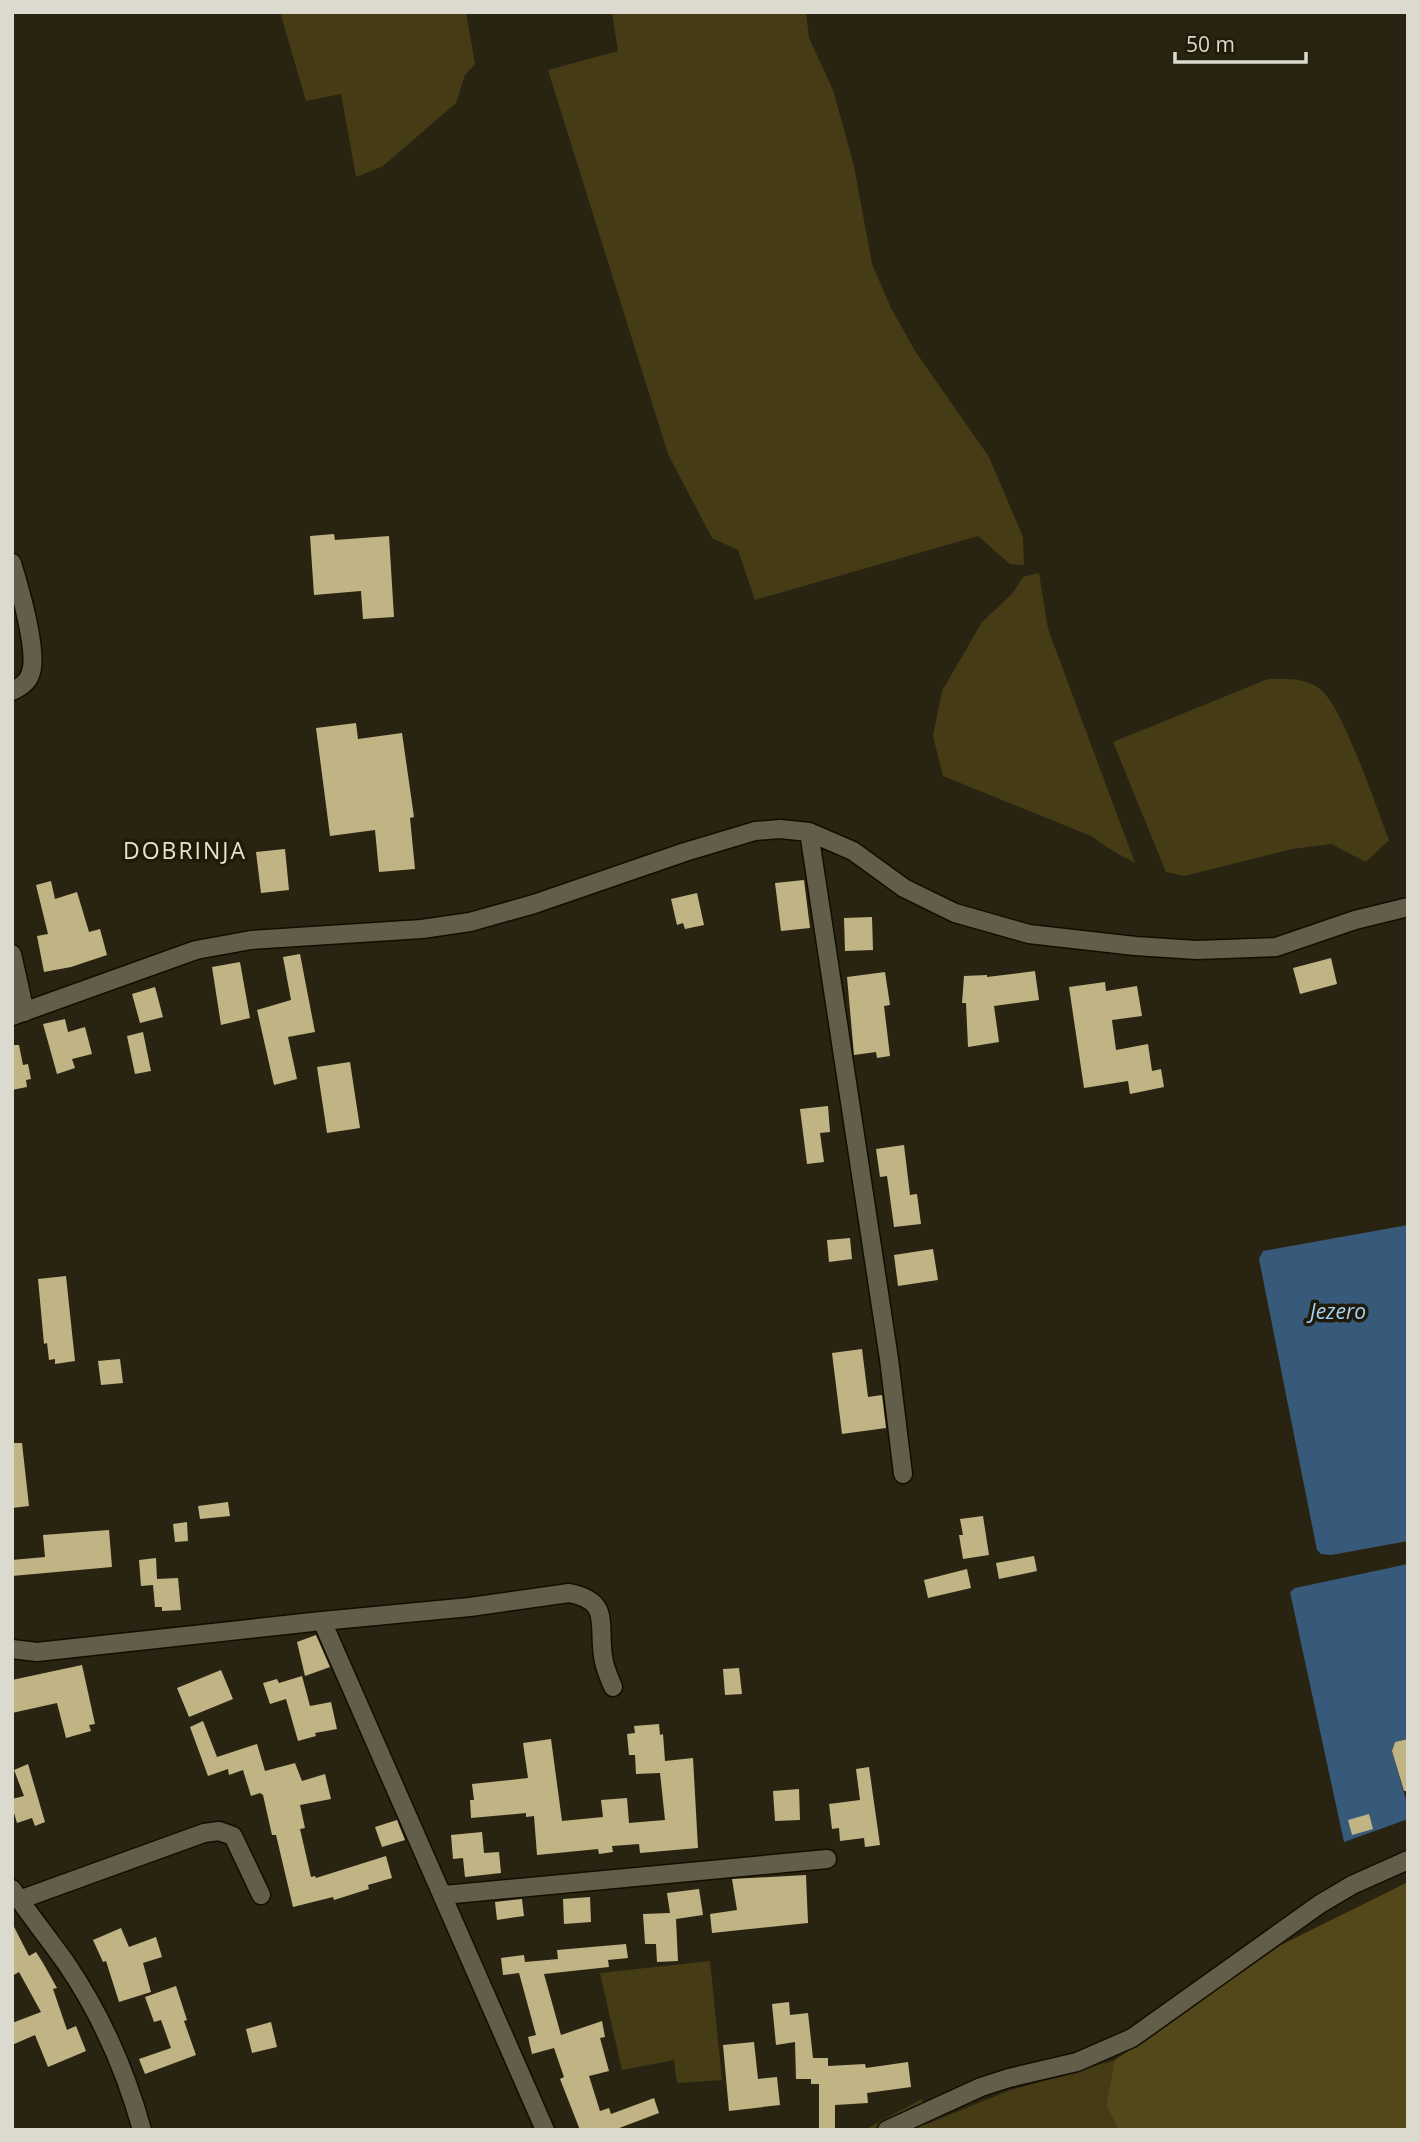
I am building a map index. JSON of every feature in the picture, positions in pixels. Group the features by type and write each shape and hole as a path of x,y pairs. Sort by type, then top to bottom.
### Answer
{"street":[{"path":"12,563 33,653 31,674 23,685 12,691"},
{"path":"12,954 19,1014 196,950 251,940 422,929 471,922 534,904 732,837 755,831 780,830 809,832 853,851 904,888 955,913 1029,933 1167,949 1276,947 1355,920 1408,907"},
{"path":"809,832 887,1345 903,1474"},
{"path":"12,1649 37,1651 471,1607 569,1592 583,1596 598,1608 602,1623 603,1656 613,1687"},
{"path":"322,1621 545,2130"},
{"path":"142,2130 122,2069 93,2008 67,1965 16,1894 204,1833 219,1831 233,1836 261,1895"},
{"path":"444,1895 827,1859"},
{"path":"887,2130 981,2087 1077,2062 1132,2038 1320,1904 1352,1885 1408,1860"}],"shaded area":[{"path":"280,12 466,12 475,64 465,75 456,103 383,166 356,177 341,94 306,101"},
{"path":"612,12 806,12 809,38 833,90 854,166 872,264 891,308 915,351 989,457 1023,537 1024,565 1010,564 978,536 755,600 738,550 712,538 668,454 548,70 618,51"},
{"path":"1039,573 1048,629 1135,863 1091,836 943,776 933,736 942,691 982,622 1012,594 1023,577"},
{"path":"1268,679 1308,682 1320,689 1329,699 1358,759 1389,840 1366,862 1331,844 1292,849 1184,876 1166,872 1113,742"},
{"path":"1408,1882 1408,2130 1119,2130 1106,2105 1115,2060 1281,1945"},
{"path":"710,1961 722,2080 677,2083 674,2060 622,2070 600,1973"},
{"path":"1115,2060 1106,2105 1119,2130 864,2130 922,2099 927,2124 1008,2091"}],"water":[{"name":"Jezero","path":"1408,1225 1408,1541 1331,1555 1321,1554 1317,1550 1259,1259 1263,1251"},
{"path":"1408,1564 1408,1739 1395,1742 1392,1751 1408,1807 1408,1819 1344,1842 1290,1592 1295,1588"}],"building":[{"path":"334,534 335,540 389,536 394,617 363,619 361,591 314,595 310,536"},
{"path":"356,723 358,739 402,733 414,817 410,818 415,869 379,872 375,830 330,836 316,728"},
{"path":"285,849 289,890 261,893 256,852"},
{"path":"804,880 810,928 781,931 775,883"},
{"path":"51,881 55,899 77,892 89,932 100,929 107,955 71,967 44,972 37,936 48,934 36,885"},
{"path":"697,893 704,925 685,929 683,923 677,925 671,899"},
{"path":"872,917 873,950 845,951 844,918"},
{"path":"300,954 315,1032 288,1037 297,1079 274,1085 257,1010 291,1000 283,957"},
{"path":"1331,958 1337,984 1300,994 1293,968"},
{"path":"240,962 250,1018 221,1025 212,967"},
{"path":"1035,971 1039,1000 994,1006 999,1042 968,1047 966,1003 962,1003 964,976 987,977"},
{"path":"885,972 890,1005 884,1006 890,1056 877,1058 876,1052 854,1055 847,977"},
{"path":"1105,982 1106,991 1137,986 1142,1016 1112,1020 1116,1050 1148,1044 1152,1071 1161,1069 1164,1087 1130,1094 1128,1081 1084,1088 1069,987"},
{"path":"155,987 163,1017 140,1023 132,994"},
{"path":"65,1019 68,1032 85,1027 92,1054 72,1059 75,1068 57,1074 43,1024"},
{"path":"143,1032 151,1071 135,1074 127,1036"},
{"path":"12,1045 19,1045 23,1065 28,1064 31,1079 26,1080 27,1087 12,1090"},
{"path":"350,1062 360,1128 327,1133 317,1067"},
{"path":"828,1106 830,1132 820,1133 824,1162 807,1164 800,1109"},
{"path":"904,1145 910,1195 917,1194 921,1224 894,1227 887,1176 880,1177 876,1149"},
{"path":"850,1238 852,1259 829,1262 827,1240"},
{"path":"933,1249 938,1280 898,1286 894,1255"},
{"path":"66,1276 75,1361 55,1364 55,1359 49,1360 47,1343 44,1344 38,1279"},
{"path":"862,1349 868,1397 882,1395 886,1428 842,1434 832,1353"},
{"path":"120,1359 123,1383 101,1385 98,1361"},
{"path":"12,1443 22,1443 29,1506 12,1508"},
{"path":"228,1502 230,1516 200,1519 198,1506"},
{"path":"983,1516 989,1555 963,1559 959,1535 963,1535 960,1519"},
{"path":"187,1522 188,1541 175,1542 173,1524"},
{"path":"109,1530 112,1567 12,1576 12,1560 45,1557 43,1535"},
{"path":"1034,1556 1037,1571 999,1579 996,1563"},
{"path":"156,1558 157,1579 178,1578 181,1610 162,1611 162,1607 155,1607 153,1585 141,1586 139,1560"},
{"path":"967,1569 971,1588 928,1598 924,1580"},
{"path":"316,1635 330,1667 305,1676 297,1642"},
{"path":"82,1665 95,1724 89,1725 91,1731 66,1738 57,1703 12,1713 12,1680"},
{"path":"739,1668 742,1694 725,1695 723,1669"},
{"path":"221,1670 233,1699 189,1717 177,1688"},
{"path":"302,1676 310,1706 331,1702 337,1729 315,1733 316,1736 298,1741 286,1699 270,1704 263,1683 277,1679 279,1683"},
{"path":"203,1721 217,1757 257,1744 265,1771 295,1763 302,1781 325,1774 331,1799 300,1805 305,1828 300,1829 311,1877 316,1878 386,1856 392,1878 368,1885 369,1889 334,1900 333,1897 293,1907 276,1835 272,1835 263,1795 260,1793 251,1796 243,1770 229,1775 228,1769 208,1776 190,1727"},
{"path":"659,1724 660,1735 663,1734 665,1761 693,1758 698,1848 640,1853 639,1844 612,1846 613,1852 599,1854 598,1849 537,1855 534,1816 526,1817 526,1813 471,1818 470,1800 474,1800 472,1784 528,1778 523,1743 551,1739 562,1821 603,1817 601,1800 627,1798 629,1823 665,1820 660,1773 636,1774 635,1755 629,1755 627,1734 635,1733 634,1726"},
{"path":"1408,1739 1408,1791 1404,1791 1392,1751 1395,1742"},
{"path":"28,1764 45,1822 35,1826 32,1818 17,1823 12,1806 12,1799 24,1796 14,1770"},
{"path":"869,1767 880,1845 865,1847 864,1838 840,1841 839,1828 832,1829 829,1804 860,1800 856,1769"},
{"path":"799,1789 800,1820 775,1821 773,1791"},
{"path":"1369,1814 1373,1829 1352,1835 1348,1820"},
{"path":"397,1820 405,1840 382,1847 375,1827"},
{"path":"482,1832 484,1853 499,1852 501,1873 465,1877 463,1858 453,1859 451,1835"},
{"path":"806,1875 808,1923 712,1933 710,1914 737,1910 732,1879"},
{"path":"699,1889 703,1915 676,1919 678,1961 657,1962 656,1944 645,1944 643,1914 670,1913 667,1893"},
{"path":"590,1897 591,1922 564,1924 563,1899"},
{"path":"522,1899 524,1916 497,1920 495,1902"},
{"path":"12,1923 29,1956 36,1952 43,1963 57,1988 53,1989 67,2030 76,2026 86,2051 48,2067 35,2035 12,2045 12,2023 41,2012 19,1972 12,1976"},
{"path":"121,1928 129,1947 156,1937 162,1957 143,1963 151,1992 119,2002 106,1961 103,1962 93,1940"},
{"path":"626,1944 628,1958 608,1960 609,1967 544,1974 561,2035 602,2021 605,2037 600,2038 609,2071 589,2076 600,2111 609,2108 611,2114 654,2098 659,2113 614,2130 580,2130 560,2079 564,2077 554,2048 532,2054 528,2037 536,2035 519,1973 503,1975 501,1958 524,1955 525,1962 558,1959 557,1950"},
{"path":"176,1986 196,2055 145,2074 139,2059 171,2048 161,2020 154,2022 145,1997"},
{"path":"789,2002 790,2015 808,2013 813,2058 828,2058 828,2066 865,2064 866,2068 908,2062 911,2087 867,2093 868,2103 835,2105 835,2130 819,2130 819,2084 811,2084 811,2079 796,2079 795,2042 776,2045 772,2004"},
{"path":"271,2022 277,2047 252,2053 246,2029"},
{"path":"754,2042 758,2079 777,2077 780,2105 729,2111 723,2045"}],"district":[{"name":"DOBRINJA","path":"185,851"}]}
